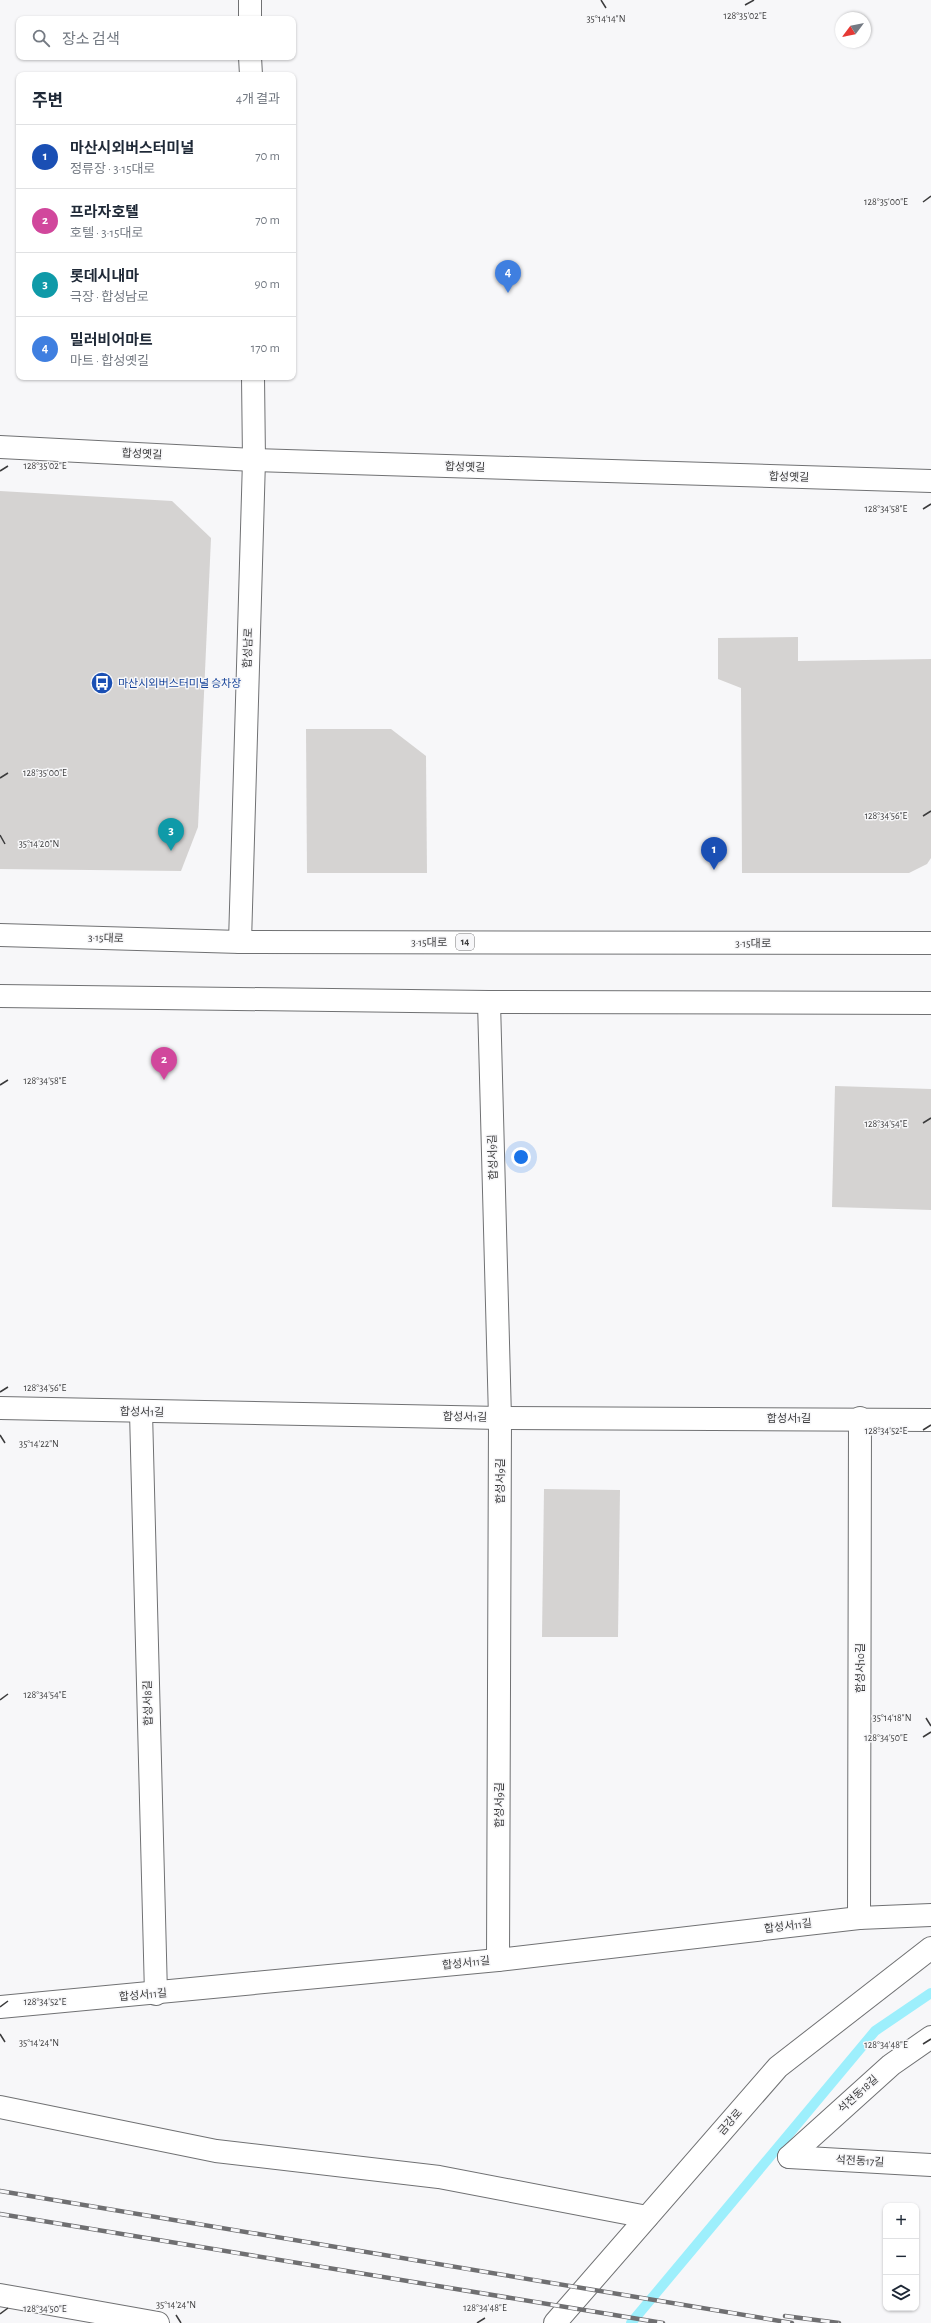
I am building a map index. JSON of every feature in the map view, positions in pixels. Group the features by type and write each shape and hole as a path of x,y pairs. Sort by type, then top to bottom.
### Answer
{"street":[{"path":"250,0 250,16"},
{"path":"250,60 251,72"},
{"name":"합성남로","path":"240,942 254,460 253,380"},
{"name":"합성옛길","path":"0,447 254,460 931,481"},
{"name":"3·15대로","path":"0,935 240,942 931,943"},
{"path":"0,996 489,1002 931,1003"},
{"name":"합성서9길","path":"489,1002 500,1418 498,1960"},
{"name":"합성서1길","path":"0,1408 500,1418 860,1418 931,1420"},
{"name":"합성서8길","path":"141,1412 156,1994"},
{"name":"합성서10길","path":"859,1918 860,1418"},
{"name":"합성서11길","path":"0,2007 156,1994 498,1960 859,1918 931,1915"},
{"name":"금강로","path":"555,2323 778,2067 931,1948"},
{"name":"석전동18길","path":"789,2157 891,2065 931,2037"},
{"path":"0,2107 216,2151 439,2177 647,2217"},
{"name":"석전동17길","path":"789,2157 931,2165"},
{"path":"0,2296 158,2323"}],"building":[{"name":"마산시외버스터미널 승차장","path":"0,491 172,501 211,538 198,827 181,871 0,869"},
{"path":"798,637 798,661 931,659 931,858 927,864 909,873 742,873 741,688 718,679 718,638"},
{"path":"306,729 391,729 426,756 427,873 307,873"},
{"path":"835,1086 931,1089 931,1210 832,1207"},
{"path":"544,1489 620,1490 618,1637 542,1637"}],"waterway":[{"path":"631,2323 875,2031 931,1993"}],"railway":[{"path":"0,2191 792,2323"},
{"path":"0,2214 663,2323"},
{"path":"785,2316 839,2323"}],"place":[{"name":"밀러비어마트","path":"508,293"},
{"name":"마산시외버스터미널 승차장","path":"102,683"},
{"name":"롯데시내마","path":"171,851"},
{"name":"마산시외버스터미널","path":"714,870"},
{"name":"프라자호텔","path":"164,1080"}]}
